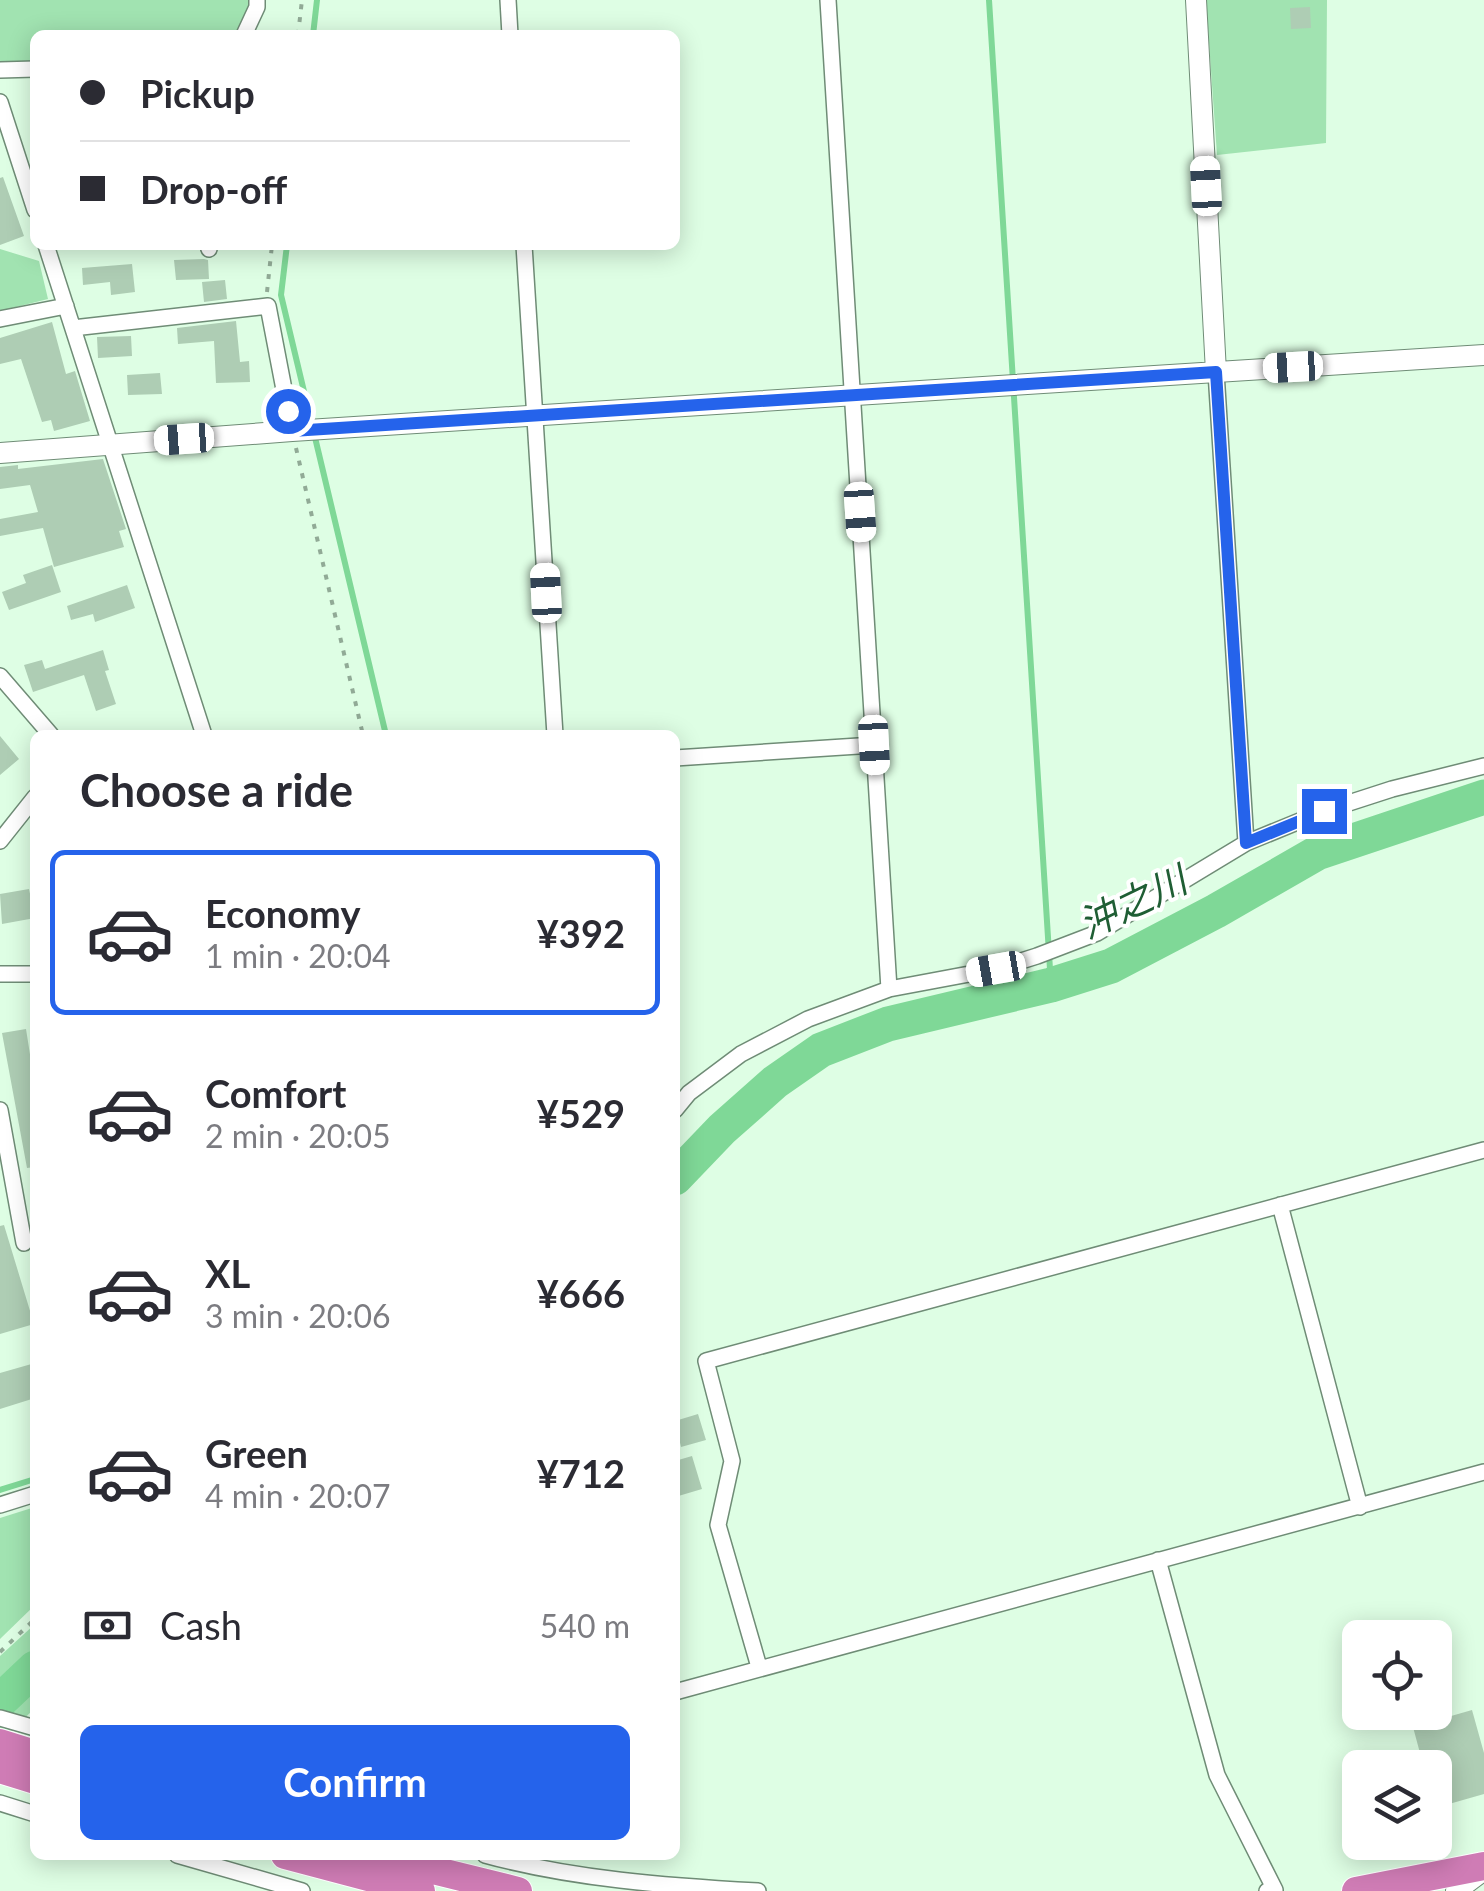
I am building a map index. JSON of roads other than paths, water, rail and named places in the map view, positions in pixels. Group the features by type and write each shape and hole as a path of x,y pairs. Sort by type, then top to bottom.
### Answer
{"highway":[{"path":"0,1743 30,1752"},
{"path":"0,1770 30,1779"},
{"path":"305,1860 421,1891"},
{"path":"420,1860 517,1870"},
{"path":"1356,1891 1484,1868"}],"street":[{"path":"246,30 258,7 257,0"},
{"path":"508,0 510,30"},
{"path":"828,0 889,989"},
{"path":"1196,0 1246,843"},
{"path":"0,70 30,69"},
{"path":"0,102 30,195"},
{"path":"48,250 202,730"},
{"path":"524,250 555,730"},
{"path":"0,319 66,306"},
{"path":"73,328 268,306 295,431"},
{"path":"0,453 1484,355"},
{"path":"0,676 47,730"},
{"path":"680,758 874,745"},
{"path":"680,1104 740,1054 808,1019 889,989 996,969 1097,933 1246,843 1392,788 1484,766"},
{"path":"0,840 30,804"},
{"path":"0,974 30,974"},
{"path":"0,1110 23,1243"},
{"path":"758,1667 718,1525 732,1461 706,1361 1484,1150"},
{"path":"1280,1206 1360,1507"},
{"path":"680,1690 1484,1472"},
{"path":"0,1505 30,1496"},
{"path":"1158,1560 1216,1775 1275,1890 1267,1891"},
{"path":"0,1718 30,1727"},
{"path":"0,1803 30,1812"},
{"path":"194,1860 302,1891"},
{"path":"1456,1891 1484,1868"},
{"path":"517,1870 528,1891"},
{"path":"517,1870 758,1891"}],"waterway":[{"path":"314,30 317,0"},
{"path":"989,0 1051,985"},
{"path":"286,250 281,295 385,730"},
{"name":"沖之川","path":"680,1173 775,1082 821,1050 888,1024 1051,985 1111,966 1317,853 1484,797"},
{"path":"0,1490 30,1481"},
{"name":"沖之川","path":"0,1701 30,1673"}]}
